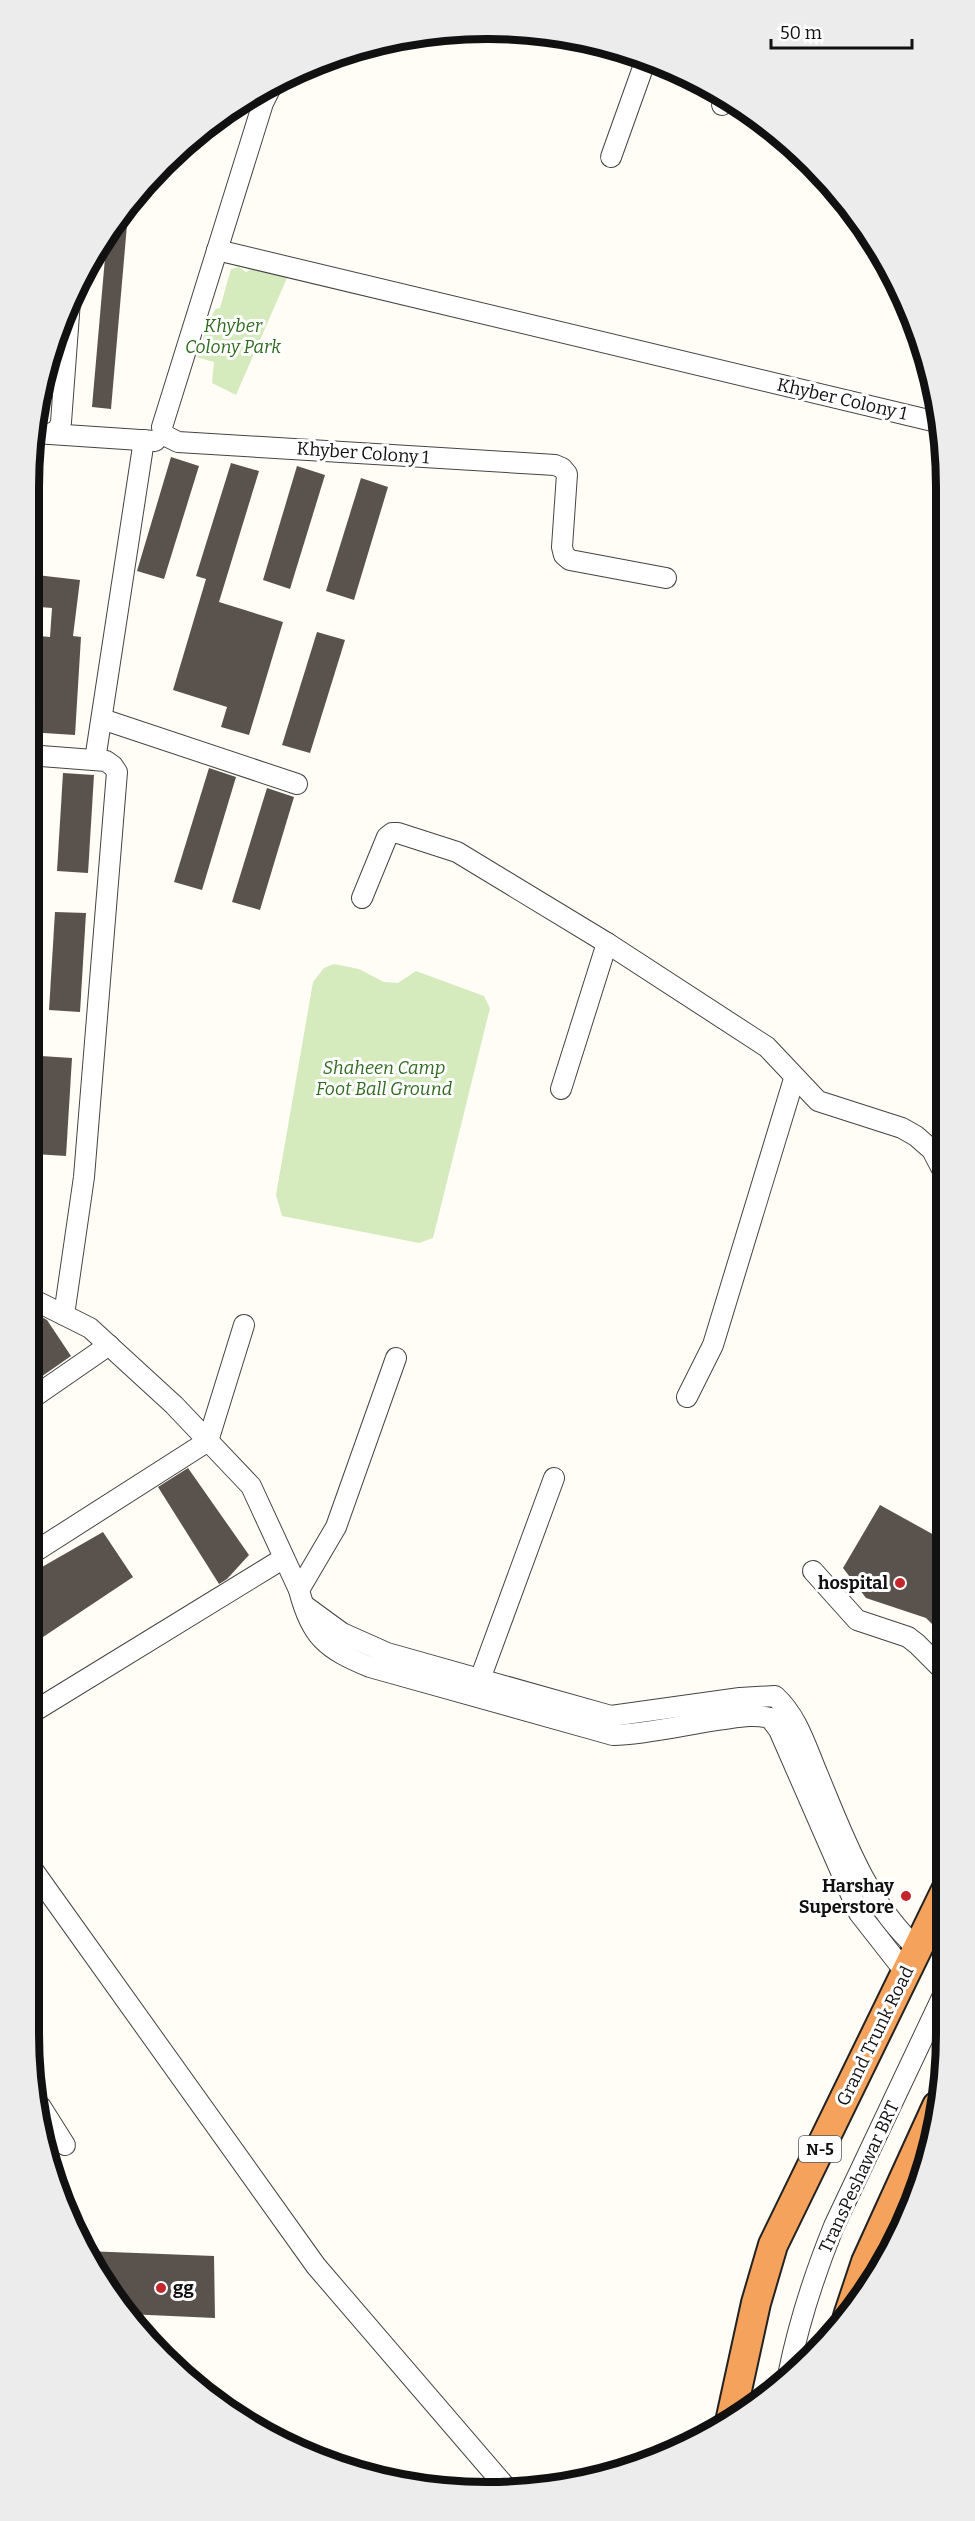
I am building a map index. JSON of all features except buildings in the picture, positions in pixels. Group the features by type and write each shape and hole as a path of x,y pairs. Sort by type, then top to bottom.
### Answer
{"highway":[{"name":"Grand Trunk Road","path":"733,2409 756,2303 773,2245 936,1911"},
{"path":"858,2286 866,2262 924,2134"}],"street":[{"path":"610,158 643,67"},
{"path":"178,442 165,435 162,427 266,98"},
{"name":"Khyber Colony 1","path":"218,250 931,420"},
{"path":"43,434 58,430 61,422 68,330"},
{"path":"43,434 178,442"},
{"path":"94,760 144,440"},
{"name":"Khyber Colony 1","path":"178,442 555,465 567,474 562,547 564,555 570,560 666,579"},
{"path":"102,719 297,784"},
{"path":"39,755 106,761 114,766 117,772 84,1177 64,1315"},
{"path":"362,898 387,837 392,833 457,852 607,944 767,1047 794,1079 818,1101 902,1128 916,1136 932,1150 936,1158"},
{"path":"561,1089 607,944"},
{"path":"687,1396 713,1345 794,1079"},
{"path":"39,1303 90,1328 174,1405 251,1486 316,1634 332,1649 370,1667 477,1687 613,1735 640,1734 688,1724 750,1716 770,1718 779,1730 859,1913 912,1961"},
{"path":"39,1549 208,1441 244,1325"},
{"path":"39,1393 109,1345"},
{"path":"301,1597 336,1527 396,1359"},
{"path":"477,1687 554,1478"},
{"path":"39,1708 284,1558"},
{"path":"813,1571 857,1620 908,1637 936,1663"},
{"path":"39,1878 316,2266 501,2482"},
{"name":"TransPeshawar BRT","path":"791,2364 806,2305 826,2244 936,2010"},
{"path":"47,2117 65,2145"}],"green space":[{"name":"Khyber Colony Park","path":"239,267 246,272 255,268 287,278 236,395 212,383 214,362 196,357 206,342 203,338 215,309 220,308 231,269"},
{"name":"Shaheen Camp Foot Ball Ground","path":"334,964 359,969 384,982 398,983 416,971 484,996 490,1008 433,1238 419,1243 282,1216 276,1195 313,982 324,968"}],"place":[{"name":"hospital","path":"900,1583"},
{"name":"Harshay Superstore","path":"906,1896"},
{"name":"gg","path":"161,2288"}]}
